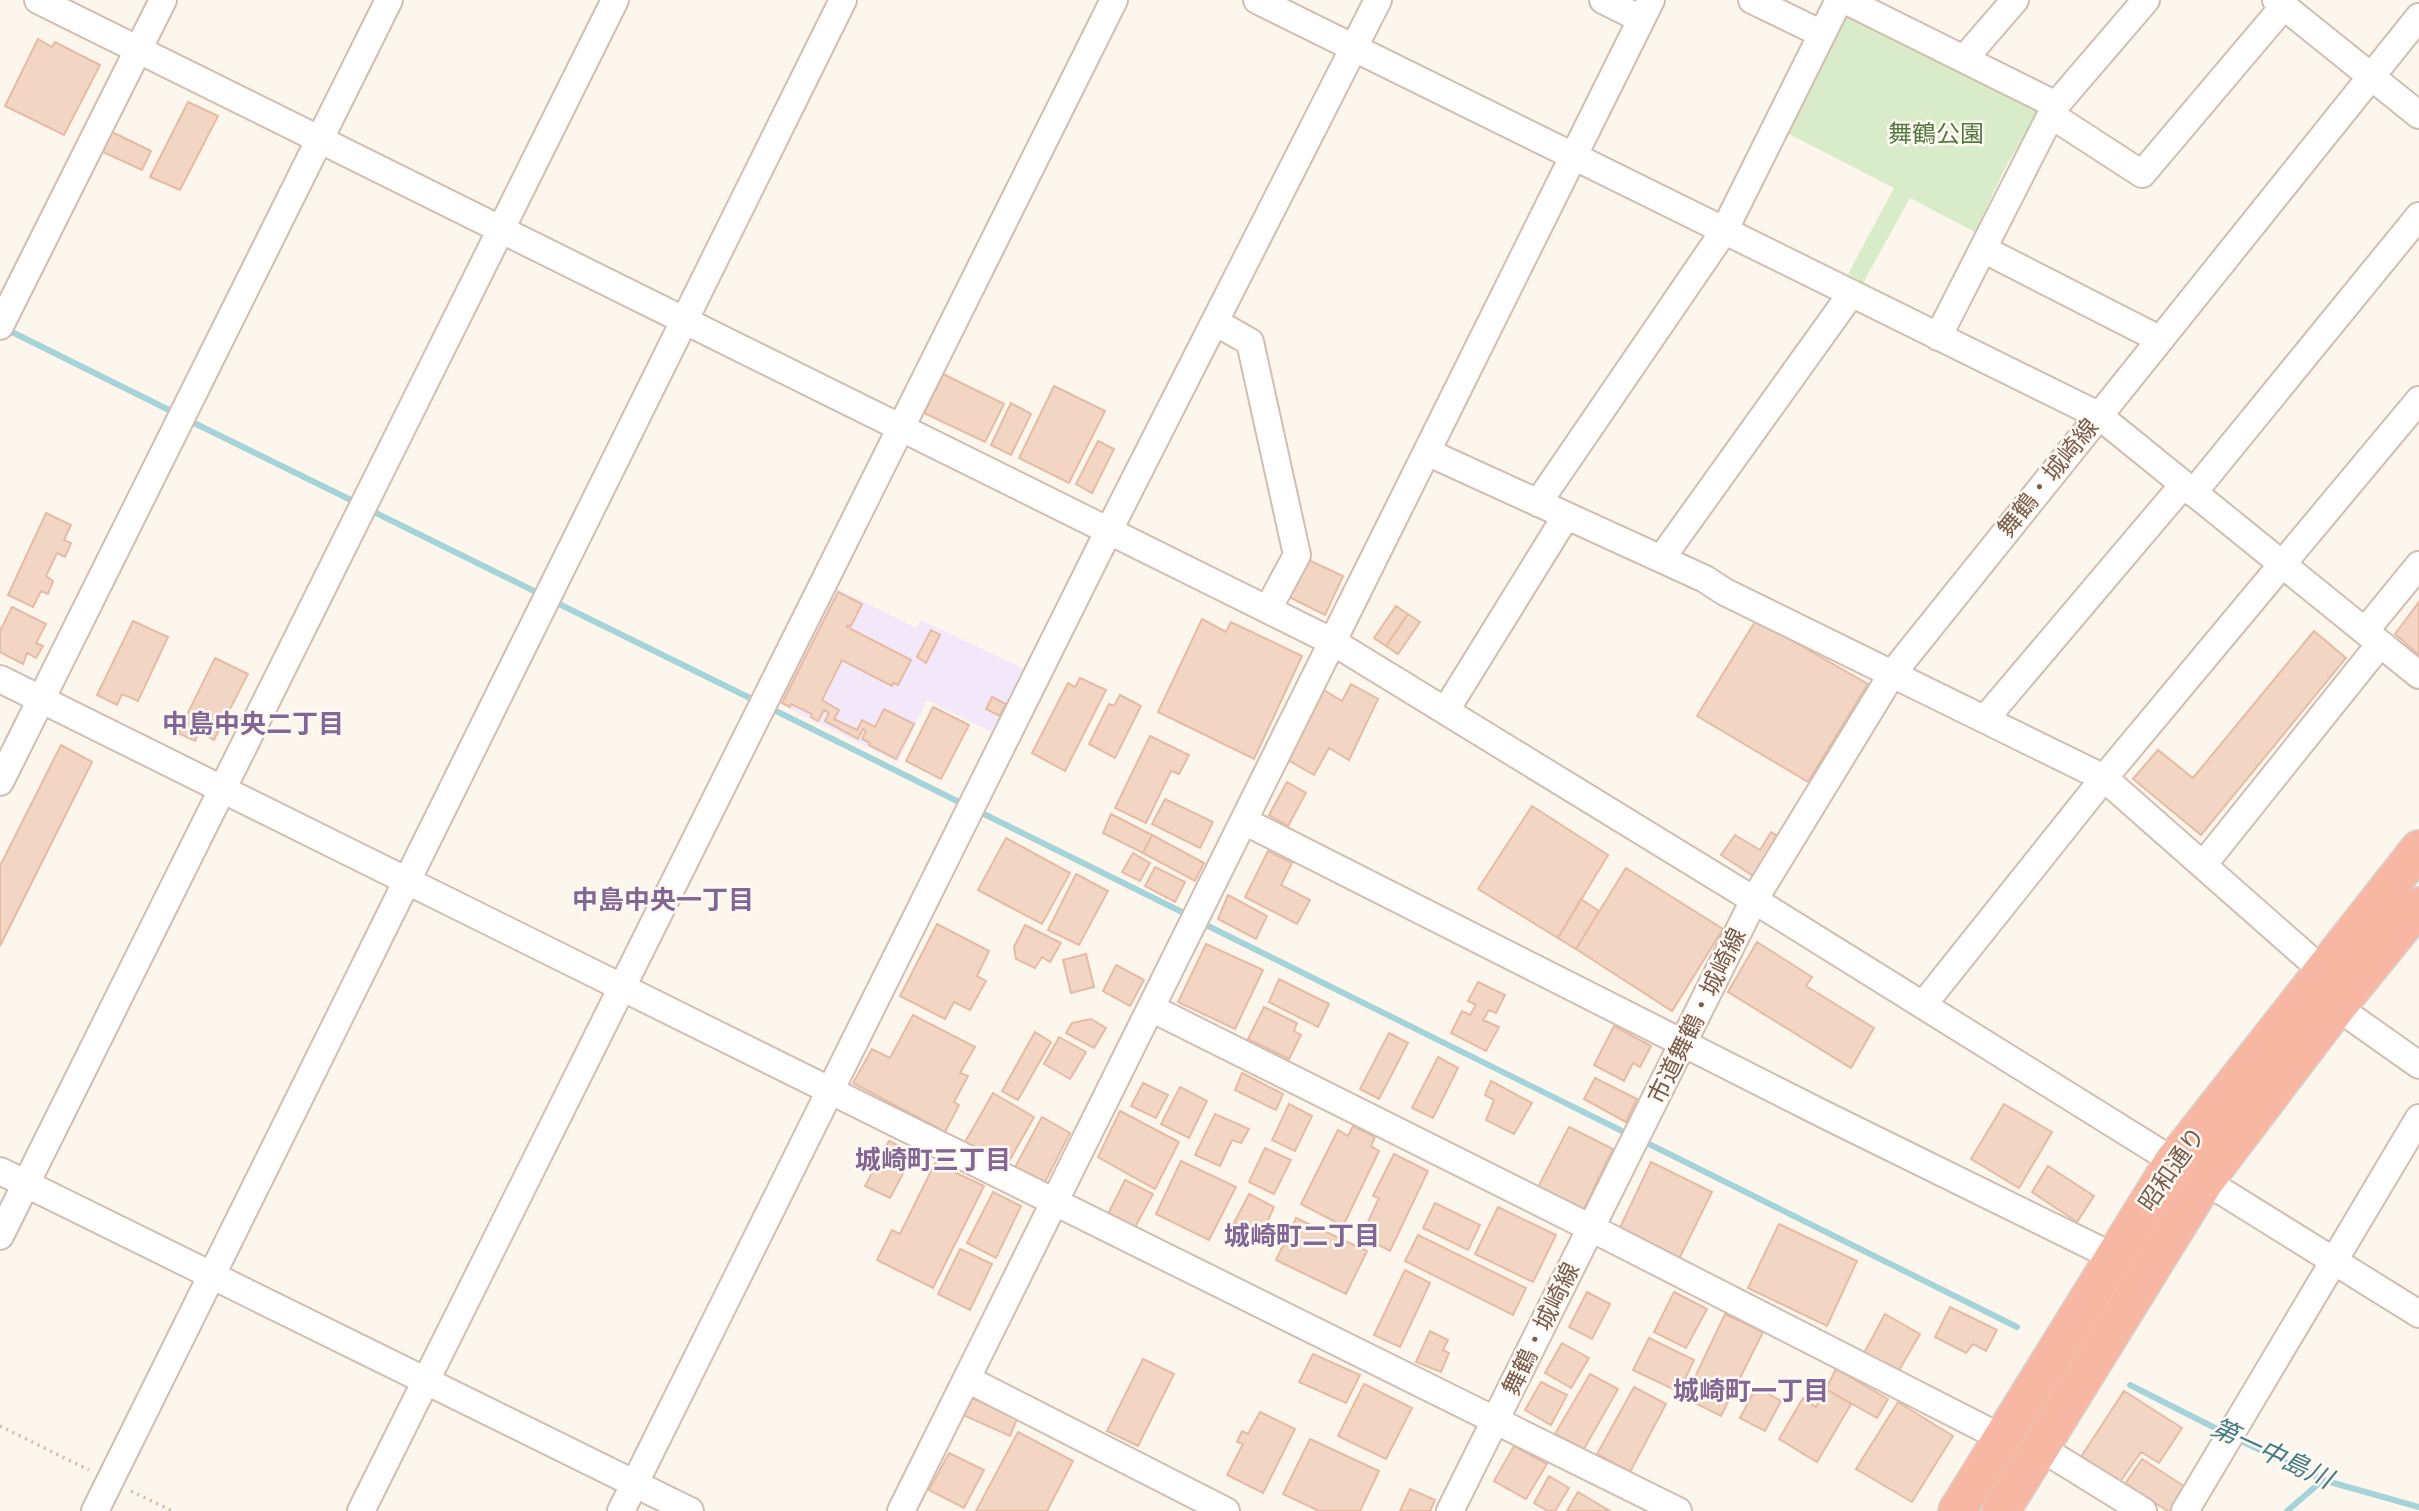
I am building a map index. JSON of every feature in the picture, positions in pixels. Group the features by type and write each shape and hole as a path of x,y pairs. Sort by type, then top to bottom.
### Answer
{"highway":[{"name":"昭和通り","path":"1956,1511 2173,1161 2419,849"},
{"name":"昭和通り","path":"2001,1511 2205,1181 2337,1007 2419,906"}],"street":[{"path":"38,0 1333,642 2334,1261 2413,1303"},
{"path":"2,322 163,0"},
{"path":"0,782 389,0"},
{"path":"0,1236 615,0"},
{"path":"95,1511 843,0"},
{"path":"361,1511 1114,0"},
{"path":"1257,0 2098,415 2419,675"},
{"path":"621,1511 1109,530 1378,0"},
{"path":"901,1511 1646,10 1603,0"},
{"path":"1752,0 1822,34"},
{"path":"1538,503 1724,231 1839,0"},
{"path":"1845,0 1964,60 2053,110 2142,174 2280,3 2419,116"},
{"path":"1964,60 2015,0"},
{"path":"1938,337 2053,110 2146,0"},
{"path":"2371,75 2419,17"},
{"name":"舞鶴・城崎線","path":"1754,900 1892,674 2371,75"},
{"path":"1984,719 2188,489 2419,216"},
{"path":"1983,249 2159,339"},
{"path":"1661,559 1851,294"},
{"path":"1215,322 1250,342 1297,555 1268,609"},
{"path":"1923,1005 2104,778 2419,400"},
{"path":"1427,452 1705,579 1725,592 2104,778 2323,971"},
{"path":"1446,710 1566,516"},
{"path":"2203,865 2373,638 2419,565"},
{"path":"0,679 1678,1511"},
{"path":"1244,821 2114,1257"},
{"name":"市道舞鶴・城崎線","path":"1635,1140 1754,900"},
{"path":"2337,1007 2419,1065"},
{"path":"1152,1008 2001,1438"},
{"path":"2185,1511 2419,1118"},
{"name":"舞鶴・城崎線","path":"1450,1511 1635,1140"},
{"path":"0,1171 690,1511"},
{"path":"967,1379 1226,1511"},
{"path":"2041,1448 2143,1511"}],"path":[{"path":"0,1426 172,1511"}],"shaded area":[{"path":"836,588 916,628 921,620 1025,669 993,733 927,700 898,762 778,703"}],"green space":[{"name":"舞鶴公園","path":"1854,16 2033,105 2039,114 2007,164 1975,232 1910,198 1863,283 1848,274 1894,188 1785,132 1844,18"}],"building":[{"path":"38,39 52,47 55,42 100,65 64,135 5,106"},
{"path":"188,102 218,116 180,190 150,177"},
{"path":"112,132 151,151 142,170 103,152"},
{"path":"943,374 1004,404 985,442 924,413"},
{"path":"1054,386 1105,411 1069,483 1019,458"},
{"path":"1011,403 1031,414 1011,455 991,445"},
{"path":"1098,441 1114,449 1092,493 1076,484"},
{"path":"46,513 71,525 64,540 71,543 65,557 57,553 46,576 53,581 48,594 41,591 33,607 8,595"},
{"path":"1302,557 1343,576 1325,615 1283,594"},
{"path":"838,592 862,604 851,626 847,627 911,660 898,685 893,683 892,686 842,660 822,700 839,710 834,719 857,730 862,720 875,727 884,709 914,724 896,759 862,739 866,731 863,729 858,739 825,721 829,713 824,710 818,721 811,717 812,714 791,704 790,707 782,703"},
{"path":"2419,602 2419,655 2395,634"},
{"path":"1396,606 1408,614 1386,646 1374,638"},
{"path":"12,607 46,624 36,643 43,646 36,658 27,653 23,664 0,652 0,631"},
{"path":"1408,614 1420,622 1398,654 1386,646"},
{"path":"1202,619 1226,632 1231,622 1302,656 1254,759 1158,712"},
{"path":"1756,620 1868,684 1808,782 1697,716"},
{"path":"133,621 168,637 138,701 122,694 117,705 97,695"},
{"path":"931,630 940,635 926,663 917,657"},
{"path":"2314,631 2346,658 2201,835 2133,779 2158,750 2193,778"},
{"path":"215,658 248,674 214,740 199,732 195,741 178,733"},
{"path":"1080,678 1106,690 1065,771 1032,753 1068,683 1075,687"},
{"path":"1351,684 1378,699 1349,760 1329,748 1314,775 1288,760 1322,689 1342,701"},
{"path":"1120,695 1141,706 1115,758 1089,744 1109,704 1114,706"},
{"path":"992,697 1006,704 1000,716 986,709"},
{"path":"933,707 969,725 941,779 906,761"},
{"path":"1150,736 1189,755 1179,774 1171,771 1146,823 1115,808"},
{"path":"61,745 92,762 0,946 0,866"},
{"path":"1287,782 1306,793 1288,826 1269,815"},
{"path":"1165,799 1213,822 1200,848 1152,824"},
{"path":"1532,806 1608,855 1558,938 1478,889"},
{"path":"1111,814 1152,835 1143,853 1103,833"},
{"path":"1771,832 1781,838 1755,877 1721,855 1735,835 1760,850"},
{"path":"1152,835 1204,863 1195,881 1143,853"},
{"path":"1006,838 1070,873 1042,924 978,890"},
{"path":"1268,851 1292,863 1281,885 1310,900 1297,924 1245,897"},
{"path":"1133,853 1150,863 1140,881 1122,872"},
{"path":"1155,867 1185,882 1175,902 1145,886"},
{"path":"1626,868 1723,929 1672,1011 1576,949"},
{"path":"1076,874 1108,891 1079,945 1048,930"},
{"path":"1228,895 1267,916 1256,939 1218,919"},
{"path":"1581,899 1599,911 1576,949 1558,938"},
{"path":"937,924 989,951 977,976 986,981 970,1010 954,1002 945,1019 900,996"},
{"path":"1025,925 1061,943 1050,962 1042,957 1035,968 1016,959 1014,947"},
{"path":"1757,942 1812,977 1806,986 1874,1028 1851,1068 1728,992"},
{"path":"1206,944 1263,970 1235,1029 1178,1002"},
{"path":"1086,954 1094,987 1071,993 1063,960"},
{"path":"1116,965 1144,980 1130,1006 1103,991"},
{"path":"1279,979 1329,1004 1318,1027 1269,1002"},
{"path":"1478,982 1505,995 1496,1013 1489,1010 1483,1020 1499,1027 1486,1051 1451,1033 1462,1011 1470,1015 1476,1005 1468,1001"},
{"path":"1264,1007 1297,1023 1294,1031 1301,1035 1289,1059 1248,1039"},
{"path":"913,1015 975,1047 960,1073 968,1076 954,1102 959,1105 945,1132 853,1083 872,1049 890,1058"},
{"path":"1091,1019 1106,1028 1094,1048 1066,1033 1072,1023"},
{"path":"1614,1026 1651,1046 1640,1067 1633,1063 1624,1081 1594,1065"},
{"path":"1035,1032 1051,1042 1018,1100 1002,1091"},
{"path":"1389,1033 1408,1043 1379,1099 1360,1089"},
{"path":"1059,1037 1086,1052 1070,1079 1044,1064"},
{"path":"1438,1057 1458,1068 1433,1118 1412,1108"},
{"path":"1242,1073 1283,1094 1276,1110 1235,1090"},
{"path":"1595,1078 1637,1099 1626,1122 1584,1099"},
{"path":"1491,1081 1532,1103 1514,1134 1486,1120 1494,1100 1485,1095"},
{"path":"1143,1083 1168,1095 1156,1118 1131,1106"},
{"path":"1180,1087 1207,1101 1189,1138 1161,1124"},
{"path":"993,1093 1034,1117 1007,1165 965,1142"},
{"path":"1289,1104 1312,1116 1295,1151 1272,1140"},
{"path":"2004,1104 2052,1132 2019,1188 1971,1159"},
{"path":"1120,1111 1179,1142 1155,1189 1098,1157"},
{"path":"1215,1114 1249,1129 1241,1143 1232,1140 1220,1166 1195,1155"},
{"path":"1042,1117 1070,1133 1044,1184 1014,1169"},
{"path":"1353,1126 1375,1137 1371,1146 1379,1151 1343,1226 1301,1204 1338,1130 1348,1136"},
{"path":"1569,1127 1613,1149 1582,1213 1536,1191"},
{"path":"889,1141 914,1153 890,1198 865,1186"},
{"path":"1265,1148 1291,1160 1274,1194 1249,1182"},
{"path":"1394,1154 1428,1171 1390,1251 1367,1239 1372,1227 1367,1224 1379,1198 1373,1196"},
{"path":"1181,1161 1236,1187 1209,1240 1156,1214"},
{"path":"1651,1162 1712,1192 1678,1261 1618,1232"},
{"path":"935,1163 984,1186 933,1288 877,1260 892,1230 900,1234"},
{"path":"2048,1166 2094,1196 2077,1222 2032,1192"},
{"path":"1125,1180 1153,1194 1134,1229 1107,1216"},
{"path":"993,1192 1021,1206 996,1258 967,1243"},
{"path":"1249,1194 1274,1207 1261,1236 1234,1223"},
{"path":"1435,1203 1480,1225 1468,1250 1423,1228"},
{"path":"1498,1207 1556,1235 1533,1282 1475,1254"},
{"path":"1296,1218 1367,1251 1346,1294 1276,1260"},
{"path":"1779,1224 1857,1261 1827,1326 1748,1288"},
{"path":"1418,1235 1526,1288 1513,1315 1405,1261"},
{"path":"960,1249 992,1264 970,1310 938,1294"},
{"path":"1405,1270 1430,1283 1400,1347 1374,1335"},
{"path":"1587,1292 1610,1304 1592,1339 1569,1327"},
{"path":"1674,1292 1707,1309 1686,1348 1654,1332"},
{"path":"1950,1307 1997,1330 1986,1351 1973,1344 1966,1353 1935,1337"},
{"path":"1725,1314 1763,1332 1721,1416 1685,1398"},
{"path":"1885,1314 1920,1334 1898,1372 1864,1353"},
{"path":"1430,1331 1448,1340 1443,1350 1449,1353 1441,1372 1416,1362"},
{"path":"1649,1338 1694,1360 1679,1392 1633,1370"},
{"path":"1562,1343 1589,1358 1571,1388 1545,1373"},
{"path":"1313,1354 1360,1375 1346,1403 1299,1382"},
{"path":"1143,1359 1174,1374 1138,1446 1107,1431"},
{"path":"1836,1369 1888,1399 1877,1418 1826,1389"},
{"path":"1590,1374 1618,1389 1584,1449 1555,1434"},
{"path":"1541,1382 1567,1395 1551,1425 1525,1410"},
{"path":"1364,1384 1412,1408 1386,1459 1338,1436"},
{"path":"1634,1387 1666,1404 1630,1472 1597,1454"},
{"path":"1756,1387 1781,1401 1765,1431 1740,1418"},
{"path":"1826,1389 1851,1404 1817,1462 1779,1439 1803,1398 1816,1407"},
{"path":"2124,1391 2182,1428 2159,1463 2141,1452 2120,1482 2081,1457"},
{"path":"970,1397 1017,1419 1010,1436 961,1414"},
{"path":"1898,1402 1953,1436 1912,1502 1856,1469"},
{"path":"1260,1412 1295,1429 1263,1493 1227,1475 1243,1444 1237,1442 1242,1431 1248,1434"},
{"path":"1018,1432 1073,1461 1047,1511 976,1511"},
{"path":"1310,1439 1379,1471 1360,1511 1319,1511 1283,1494"},
{"path":"1514,1446 1547,1464 1526,1499 1494,1481"},
{"path":"949,1453 984,1470 964,1508 929,1490"},
{"path":"2142,1459 2187,1488 2172,1511 2125,1484"},
{"path":"1549,1476 1569,1488 1555,1511 1548,1511 1534,1503"},
{"path":"1410,1489 1435,1500 1430,1511 1400,1511"},
{"path":"1578,1492 1610,1511 1567,1511"}],"waterway":[{"path":"6,329 175,413"},
{"path":"188,420 357,503"},
{"path":"370,510 542,595"},
{"path":"551,600 758,702"},
{"path":"768,707 965,805"},
{"path":"978,811 1188,915"},
{"path":"1200,922 1630,1135"},
{"path":"1643,1141 2017,1327"},
{"name":"第一中島川","path":"2130,1385 2225,1433"},
{"name":"第一中島川","path":"2235,1438 2323,1480 2419,1507"},
{"path":"2287,1511 2323,1480"}],"district":[{"name":"中島中央二丁目","path":"253,724"},
{"name":"中島中央一丁目","path":"663,900"},
{"name":"城崎町三丁目","path":"933,1160"},
{"name":"城崎町二丁目","path":"1302,1236"},
{"name":"城崎町一丁目","path":"1751,1391"}]}
